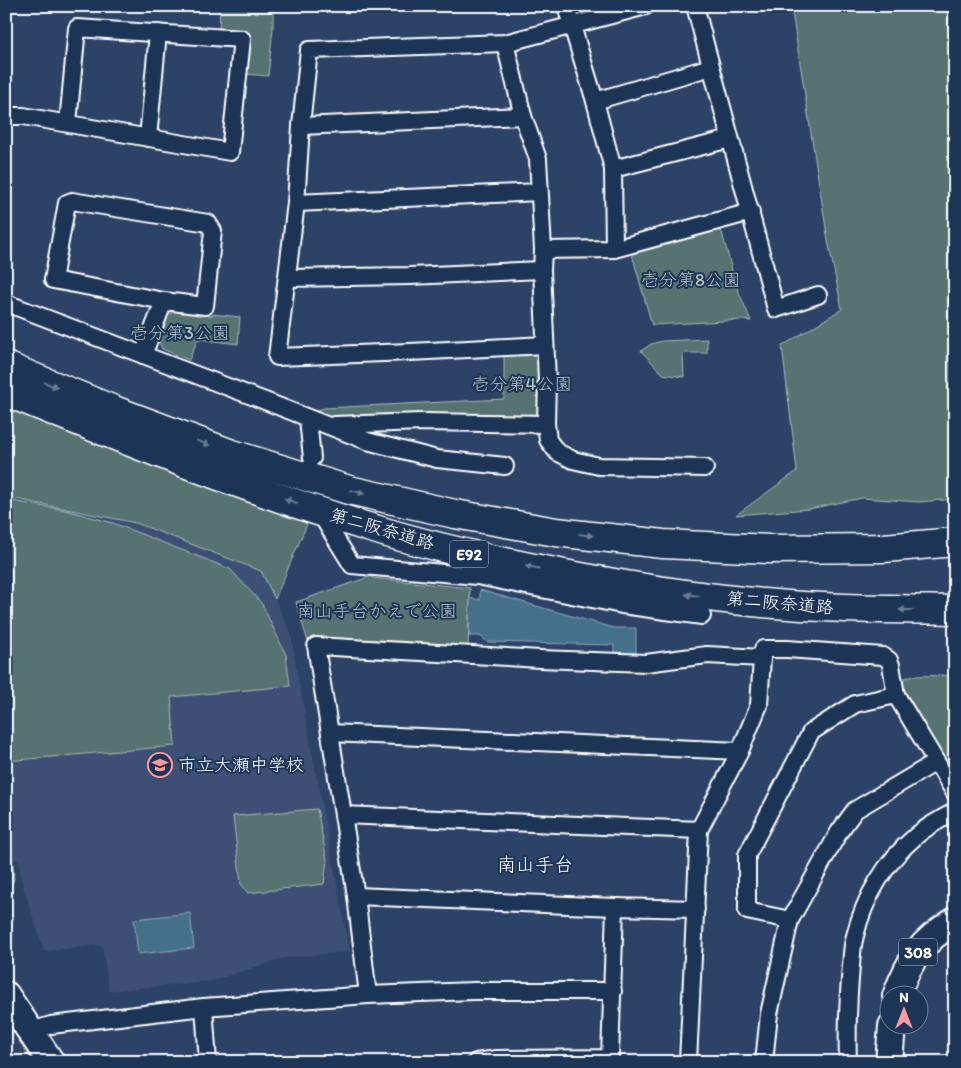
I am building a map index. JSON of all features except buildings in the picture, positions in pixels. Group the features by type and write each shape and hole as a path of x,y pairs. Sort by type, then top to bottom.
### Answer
{"highway":[{"name":"第二阪奈道路","path":"6,366 114,410 232,454 349,490 455,514 556,532 663,544 769,549 864,548 955,542"},
{"name":"第二阪奈道路","path":"6,392 220,478 373,529 482,558 676,593 763,603 859,609 955,610"},
{"name":"308","path":"900,986 905,971 920,948 933,936 955,921"},
{"path":"8,1000 51,1062"},
{"path":"889,1062 891,1036"}],"street":[{"path":"566,6 596,101 613,169 614,249"},
{"path":"545,346 277,357 296,203 301,126 309,50 505,43 572,27 646,6"},
{"path":"694,6 776,309 818,295"},
{"path":"6,116 23,116 68,123 230,152 242,39 78,28 68,123"},
{"path":"148,138 158,33"},
{"path":"505,43 523,116 538,160 538,192 543,250 542,270 547,380 546,424 548,440 557,452 573,460 599,466 705,468"},
{"path":"596,101 711,67"},
{"path":"301,126 523,116"},
{"path":"613,169 730,139"},
{"path":"296,203 538,192"},
{"path":"72,201 208,223 213,231 205,306 164,301 53,280 67,203 72,201"},
{"path":"543,250 614,249 751,212"},
{"path":"287,278 410,276 542,270"},
{"path":"143,355 164,301"},
{"path":"6,303 367,441 437,459 505,466"},
{"path":"308,419 312,458"},
{"path":"325,426 423,422 546,424"},
{"path":"326,523 352,566 477,576 622,605 702,616"},
{"path":"368,995 356,896 316,646 540,659 646,662 707,655 762,658"},
{"path":"688,1062 699,830 740,751 759,705 763,649 883,656 889,660 896,695 955,793"},
{"path":"790,920 747,911 747,855 811,732 855,704 896,695"},
{"path":"330,733 740,751"},
{"path":"764,1062 769,1014 790,920 839,832 855,810 936,762"},
{"path":"848,1062 849,983 854,936 874,885 902,849 917,835 955,811"},
{"path":"343,815 699,830"},
{"path":"356,896 696,909"},
{"path":"476,1062 497,1059 610,1058 615,907"},
{"path":"31,1031 51,1025 204,1007 368,995 474,991 613,990"},
{"path":"204,1007 208,1062"}],"shaded area":[{"name":"市立大瀬中学校","path":"6,497 136,523 261,571 291,633 350,952 284,958 212,981 109,991 102,945 44,951 21,879 19,859 6,859"},
{"path":"480,590 614,628 636,628 636,653 614,653 614,645 487,642 480,636 469,636 470,598 480,600"},
{"path":"190,913 194,948 138,954 134,919"},
{"path":"190,1056 190,1062 146,1062 146,1058"}],"green space":[{"path":"220,6 273,6 273,28 268,76 245,74 248,32 219,30"},
{"path":"791,6 955,6 955,499 919,502 862,498 809,509 736,515 797,471 782,346 842,309 828,241"},
{"name":"壱分第8公園","path":"721,229 736,285 751,321 652,325 631,251"},
{"name":"壱分第3公園","path":"177,310 211,316 213,314 240,317 238,344 198,339 189,360 162,349 158,340 168,315"},
{"path":"707,339 707,353 683,353 684,377 663,374 641,351 651,344 662,341"},
{"name":"壱分第4公園","path":"531,354 539,361 542,410 536,417 329,417 314,411 324,408 504,399 504,355"},
{"path":"6,406 310,517 275,599 261,571 136,523 6,497"},
{"path":"6,500 65,510 113,523 230,569 262,604 286,655 290,686 171,697 175,746 6,761"},
{"name":"南山手台かえで公園","path":"372,576 373,578 470,588 468,649 308,642 296,602"},
{"path":"955,675 955,777 898,679 916,676"},
{"path":"317,809 327,860 324,884 248,893 241,884 233,816"},
{"path":"6,818 10,823 14,880 6,892"}],"place":[{"name":"市立大瀬中学校","path":"160,765"}],"district":[{"name":"南山手台","path":"535,864"}]}
